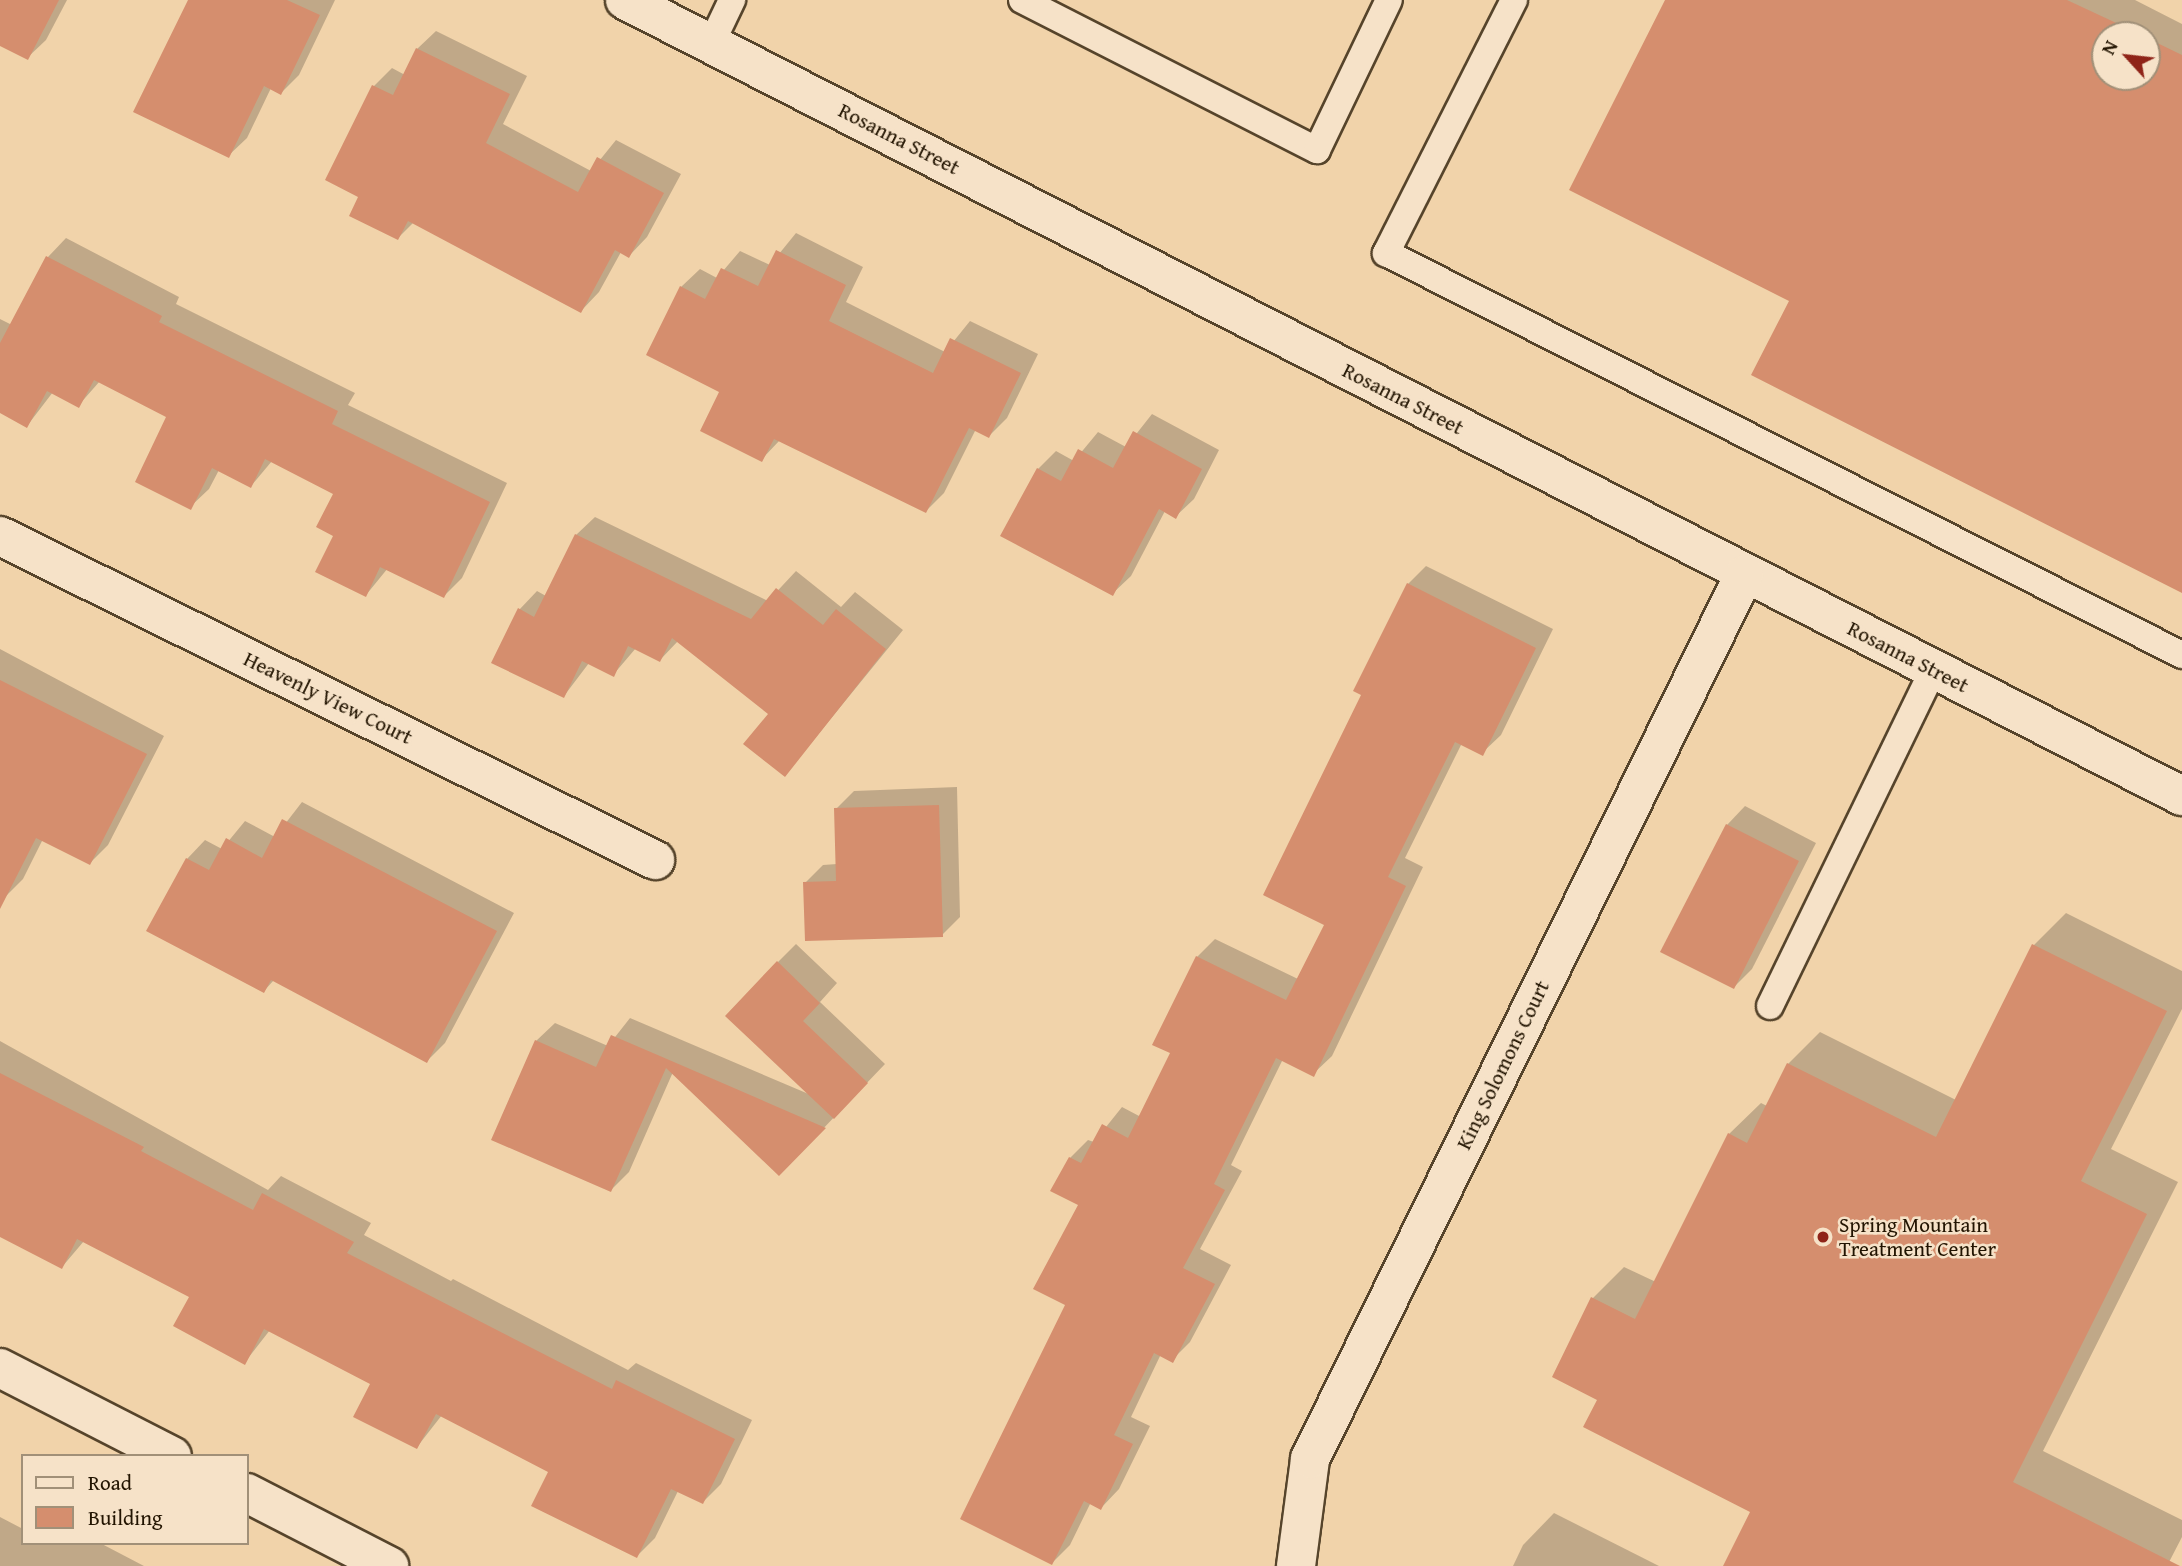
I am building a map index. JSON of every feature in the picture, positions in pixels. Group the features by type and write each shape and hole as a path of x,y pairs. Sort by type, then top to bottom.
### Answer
{"street":[{"name":"Rosanna Street","path":"625,0 712,42 1744,575 2182,796"},
{"name":"Heavenly View Court","path":"0,536 655,860"},
{"name":"King Solomons Court","path":"1296,1566 1310,1459 1744,575"},
{"path":"0,1368 168,1454"},
{"path":"248,1494 390,1566"}],"lane":[{"path":"712,42 732,0"},
{"path":"1021,0 1317,150 1389,0"},
{"path":"1514,0 1387,253 2182,654"},
{"path":"1770,1006 1933,670"}],"building":[{"path":"0,0 59,0 28,60 0,46"},
{"path":"188,0 287,0 320,15 281,95 264,86 229,158 133,112"},
{"path":"1665,0 2067,0 2112,21 2091,21 2091,91 2161,91 2161,45 2182,55 2182,593 1751,375 1789,301 1569,190"},
{"path":"416,48 510,94 486,143 578,192 597,157 664,193 629,258 615,250 581,313 408,221 398,240 349,216 358,197 325,180 372,85 393,95"},
{"path":"776,250 846,285 829,321 933,373 950,338 1021,373 989,438 969,428 926,513 774,439 762,462 700,431 719,392 646,355 680,286 705,299 721,268 758,286"},
{"path":"46,256 162,316 159,322 338,411 332,424 490,502 444,598 380,567 366,597 315,572 333,536 316,527 333,494 265,459 251,488 212,468 191,510 135,482 166,417 94,380 79,408 47,391 27,428 0,413 0,343"},
{"path":"1133,431 1202,469 1176,519 1159,509 1113,596 1000,536 1037,468 1061,481 1078,449 1113,468"},
{"path":"575,534 751,619 776,588 823,625 836,609 886,649 785,777 743,744 768,714 672,638 660,662 628,646 614,677 582,661 564,698 491,663 518,608 534,617"},
{"path":"1407,583 1536,648 1483,756 1455,742 1388,877 1406,886 1314,1077 1276,1058 1214,1184 1225,1190 1183,1268 1215,1284 1173,1363 1154,1353 1114,1435 1133,1444 1101,1510 1084,1501 1052,1565 960,1519 1065,1305 1033,1289 1078,1205 1050,1191 1069,1157 1081,1163 1102,1124 1128,1138 1170,1053 1152,1045 1196,956 1286,1000 1324,925 1263,895 1361,695 1353,691"},
{"path":"0,680 147,754 90,865 36,838 0,909"},
{"path":"939,805 943,937 805,941 803,882 836,881 834,808"},
{"path":"282,819 497,931 427,1063 271,980 264,993 146,931 186,858 209,870 226,838 262,858"},
{"path":"1726,824 1799,861 1734,989 1660,952"},
{"path":"2032,944 2167,1011 2081,1181 2147,1214 2013,1482 2180,1566 1723,1566 1750,1512 1583,1427 1597,1400 1552,1377 1591,1297 1635,1319 1728,1133 1747,1143 1787,1063 1936,1137"},
{"path":"777,961 820,1003 803,1021 868,1083 834,1119 725,1016"},
{"path":"611,1035 826,1128 779,1176 666,1068 611,1192 491,1140 535,1040 596,1067"},
{"path":"0,1073 144,1147 141,1151 253,1210 262,1193 354,1242 347,1253 612,1389 616,1380 735,1439 703,1504 671,1489 637,1558 531,1506 548,1472 436,1414 417,1449 353,1417 370,1384 264,1329 245,1365 173,1326 189,1297 77,1239 62,1269 0,1237"}],"place":[{"name":"Spring Mountain Treatment Center","path":"1823,1237"}]}
